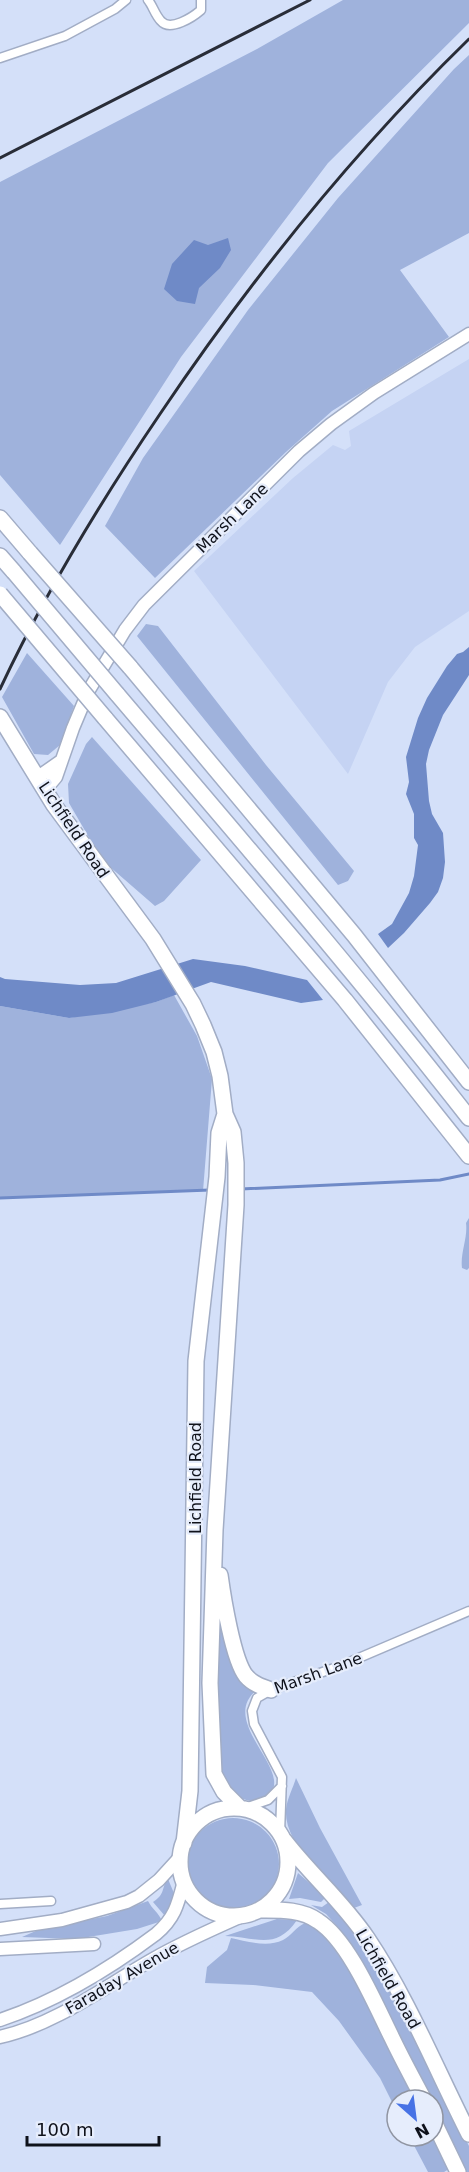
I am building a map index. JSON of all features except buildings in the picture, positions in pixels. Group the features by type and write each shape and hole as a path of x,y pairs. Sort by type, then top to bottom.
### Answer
{"highway":[{"path":"0,518 130,667 354,935 469,1082"},
{"path":"0,556 313,924 469,1118"},
{"path":"0,594 345,1000 469,1156"},
{"name":"Lichfield Road","path":"0,717 41,784 95,864 153,939 193,1004 214,1052 225,1114 233,1132 236,1201 215,1530 210,1683 214,1774 218,1782 243,1808"},
{"path":"421,1018 469,1065"},
{"name":"Lichfield Road","path":"182,1850 190,1791 196,1361 217,1177 219,1133 225,1114"},
{"path":"215,1530 223,1593 241,1667 252,1682 271,1690"},
{"path":"243,1808 260,1814 272,1823 282,1836 289,1861 285,1882 279,1893 260,1910 242,1916 224,1916 202,1906 188,1891 183,1881 182,1850 195,1825 203,1818 222,1809 243,1808"},
{"name":"Lichfield Road","path":"282,1836 306,1869 333,1894 367,1938 402,1999 469,2134"},
{"name":"Lichfield Road","path":"260,1910 303,1913 317,1920 333,1935 360,1976 418,2088"},
{"path":"445,2144 459,2172"}],"street":[{"path":"0,58 64,36 115,9 126,0"},
{"path":"148,0 162,23 167,26 197,14 201,10 201,0"},
{"name":"Marsh Lane","path":"41,784 56,777 89,690 125,630 144,605 291,460 331,424 374,393 469,334"},
{"name":"Marsh Lane","path":"282,1836 282,1786 279,1770 264,1746 252,1717 254,1701 271,1690 350,1662 469,1611"},
{"path":"243,1808 268,1800 282,1786"},
{"path":"0,1929 62,1920 127,1902 139,1896 155,1882 182,1850"},
{"name":"Faraday Avenue","path":"0,2020 28,2011 68,1992 156,1934 168,1924 177,1906 183,1881"},
{"path":"0,1904 51,1901"},
{"name":"Faraday Avenue","path":"0,2037 68,2010 155,1958 242,1916"},
{"path":"0,1949 94,1944"}],"shaded area":[{"path":"343,0 469,0 469,23 328,163 181,357 60,545 0,475 0,182 257,49"},
{"path":"469,55 469,233 400,270 449,337 332,411 155,578 105,526 143,458 248,310 338,198"},
{"path":"228,238 231,250 220,268 199,288 195,304 177,301 164,289 172,264 194,240 208,245"},
{"path":"469,359 469,611 415,647 388,682 348,774 194,571 293,478 333,445 345,450 351,446 349,431"},
{"path":"146,624 158,626 266,765 354,871 348,881 338,885 137,636"},
{"path":"469,647 469,675 443,715 426,764 432,814 443,833 445,862 443,878 438,892 430,903 388,948 378,934 392,924 409,893 418,845 414,838 414,814 406,794 409,782 406,757 427,698 447,666 457,654"},
{"path":"27,653 74,706 60,745 48,755 34,754 2,697"},
{"path":"92,737 201,860 164,901 155,906 102,860 69,803 68,784 86,744"},
{"path":"193,959 245,966 307,980 323,1000 301,1003 211,982 156,1002 112,1013 69,1018 0,1006 0,977 80,985 116,983"},
{"path":"174,995 197,1036 212,1079 203,1191 0,1198 0,1006 69,1018 156,1002"},
{"path":"469,1218 469,1268 467,1270 462,1268 462,1262 466,1223"},
{"path":"218,1594 258,1689 248,1701 245,1715 249,1729 271,1770 274,1782 270,1795 254,1801 236,1795 224,1780 220,1768 216,1702"},
{"path":"296,1778 362,1905 354,1908 310,1863 292,1836 287,1823 286,1809"},
{"path":"233,1818 250,1822 265,1832 275,1847 279,1864 275,1881 265,1896 250,1906 233,1910 216,1906 201,1896 191,1881 187,1864 191,1847 201,1832 216,1822"},
{"path":"298,1873 326,1897 321,1902 300,1898 289,1899"},
{"path":"168,1879 176,1898 165,1916 153,1902 162,1893"},
{"path":"148,1901 162,1921 137,1929 76,1939 22,1937 38,1930 107,1916"},
{"path":"329,1902 344,1917 385,1977 440,2088 424,2088 391,2017 349,1944 326,1914 311,1905 322,1907"},
{"path":"277,1919 297,1920 289,1930 273,1939 256,1940 225,1936"},
{"path":"305,1923 320,1932 335,1950 367,2002 409,2088 385,2088 339,2021 312,1992 253,1985 205,1983 207,1967 227,1950 231,1938 257,1943 277,1942"},
{"path":"445,2098 469,2146 469,2172 464,2172 445,2133"},
{"path":"415,2148 438,2148 449,2169 444,2172 428,2172"}],"waterway":[{"path":"241,1189 440,1180 469,1174"},
{"path":"0,1198 210,1190"}],"railway":[{"path":"0,158 310,0"},
{"path":"0,689 17,653 95,514 138,447 230,314 344,172 426,82 469,39"}]}
